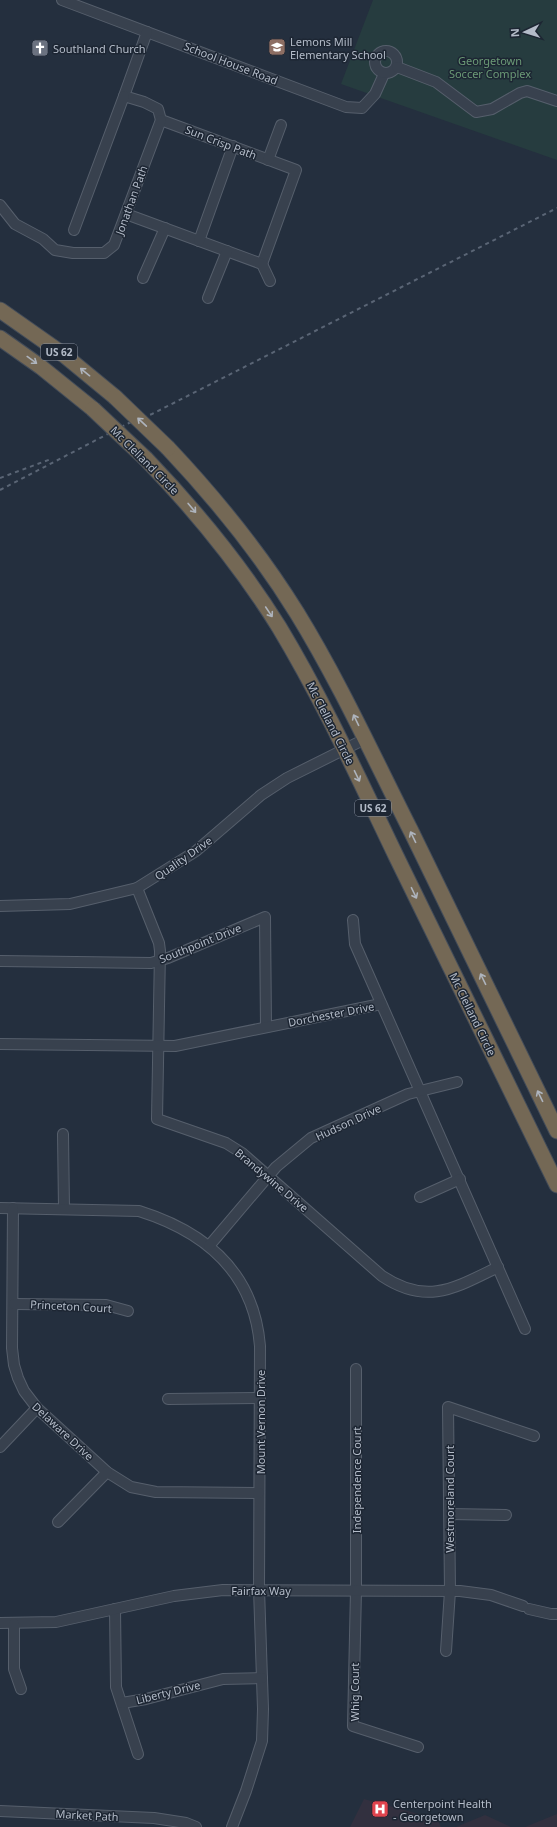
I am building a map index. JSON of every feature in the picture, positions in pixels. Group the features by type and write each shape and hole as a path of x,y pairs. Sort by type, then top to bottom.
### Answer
{"highway":[{"name":"Mc Clelland Circle","path":"0,310 64,355 115,398 168,448 235,525 278,583 323,658 365,738 557,1131"},
{"name":"Mc Clelland Circle","path":"0,338 41,367 93,409 146,459 180,494 212,532 249,582 295,655 344,749 557,1185"}],"street":[{"name":"School House Road","path":"62,0 346,107 362,108 375,94 384,74"},
{"path":"74,230 147,32"},
{"path":"390,51 396,56 397,67 391,73 384,74 377,70 375,63 377,56 382,52 390,51"},
{"path":"397,67 436,82 476,112 492,109 520,93 527,91 557,101"},
{"path":"124,96 144,102 158,109 161,120"},
{"name":"Sun Crisp Path","path":"161,120 296,170 262,264"},
{"name":"Jonathan Path","path":"0,205 15,224 43,239 56,250 73,253 104,253 114,246 161,120"},
{"path":"268,160 281,126"},
{"path":"199,241 233,146"},
{"path":"126,214 262,264 270,281"},
{"path":"143,278 164,228"},
{"path":"208,298 227,251"},
{"name":"Quality Drive","path":"0,906 70,904 137,888 196,852 261,795 287,778 365,738"},
{"name":"Brandywine Drive","path":"137,888 159,943 160,1045 157,1119 226,1143 242,1153 382,1276 395,1284 418,1292 440,1292 461,1285 498,1267"},
{"name":"Southpoint Drive","path":"0,961 151,963 265,917 266,1027"},
{"path":"353,920 355,944 382,1004"},
{"name":"Dorchester Drive","path":"0,1044 175,1046 382,1004 525,1329"},
{"name":"Hudson Drive","path":"209,1246 276,1167 311,1138 408,1094 457,1082"},
{"path":"63,1134 64,1209"},
{"path":"420,1197 460,1179"},
{"name":"Mount Vernon Drive","path":"0,1208 139,1211 175,1224 189,1231 209,1246 228,1264 242,1284 250,1299 259,1327 260,1346 259,1589 262,1678 262,1741 246,1792 232,1827"},
{"name":"Delaware Drive","path":"13,1208 14,1304 12,1348 14,1365 24,1391 37,1408 107,1472 131,1487 156,1492 259,1493"},
{"name":"Princeton Court","path":"14,1304 106,1305 128,1311"},
{"name":"Independence Court","path":"356,1369 356,1590"},
{"path":"168,1399 260,1398"},
{"name":"Westmoreland Court","path":"446,1651 450,1591 448,1407 534,1436"},
{"path":"0,1447 37,1408"},
{"path":"58,1522 107,1472"},
{"path":"450,1514 506,1515"},
{"name":"Fairfax Way","path":"0,1623 14,1624 56,1622 174,1596 223,1590 259,1589 450,1591 492,1595 526,1607 551,1614 557,1614"},
{"name":"Whig Court","path":"356,1590 353,1726 418,1747"},
{"name":"Liberty Drive","path":"115,1609 116,1687 122,1703 146,1699 223,1679 262,1678"},
{"path":"14,1624 14,1669 21,1689"},
{"path":"122,1703 138,1754"},
{"name":"Market Path","path":"0,1811 154,1818 186,1823 196,1827"}],"shaded area":[{"name":"Centerpoint Health - Georgetown","path":"364,1799 437,1819 441,1827 350,1827"},
{"path":"557,1814 557,1827 525,1827"},
{"name":"Centerpoint Health - Georgetown","path":"485,1815 511,1827 456,1827"}],"green space":[{"name":"Georgetown Soccer Complex","path":"373,0 557,0 557,160 341,84"}],"railway":[{"path":"0,490 129,423 152,414 557,208"},
{"path":"0,478 51,459"}],"place":[{"name":"Lemons Mill Elementary School","path":"277,47"},
{"name":"Southland Church","path":"40,48"},
{"name":"Centerpoint Health - Georgetown","path":"380,1809"}]}
